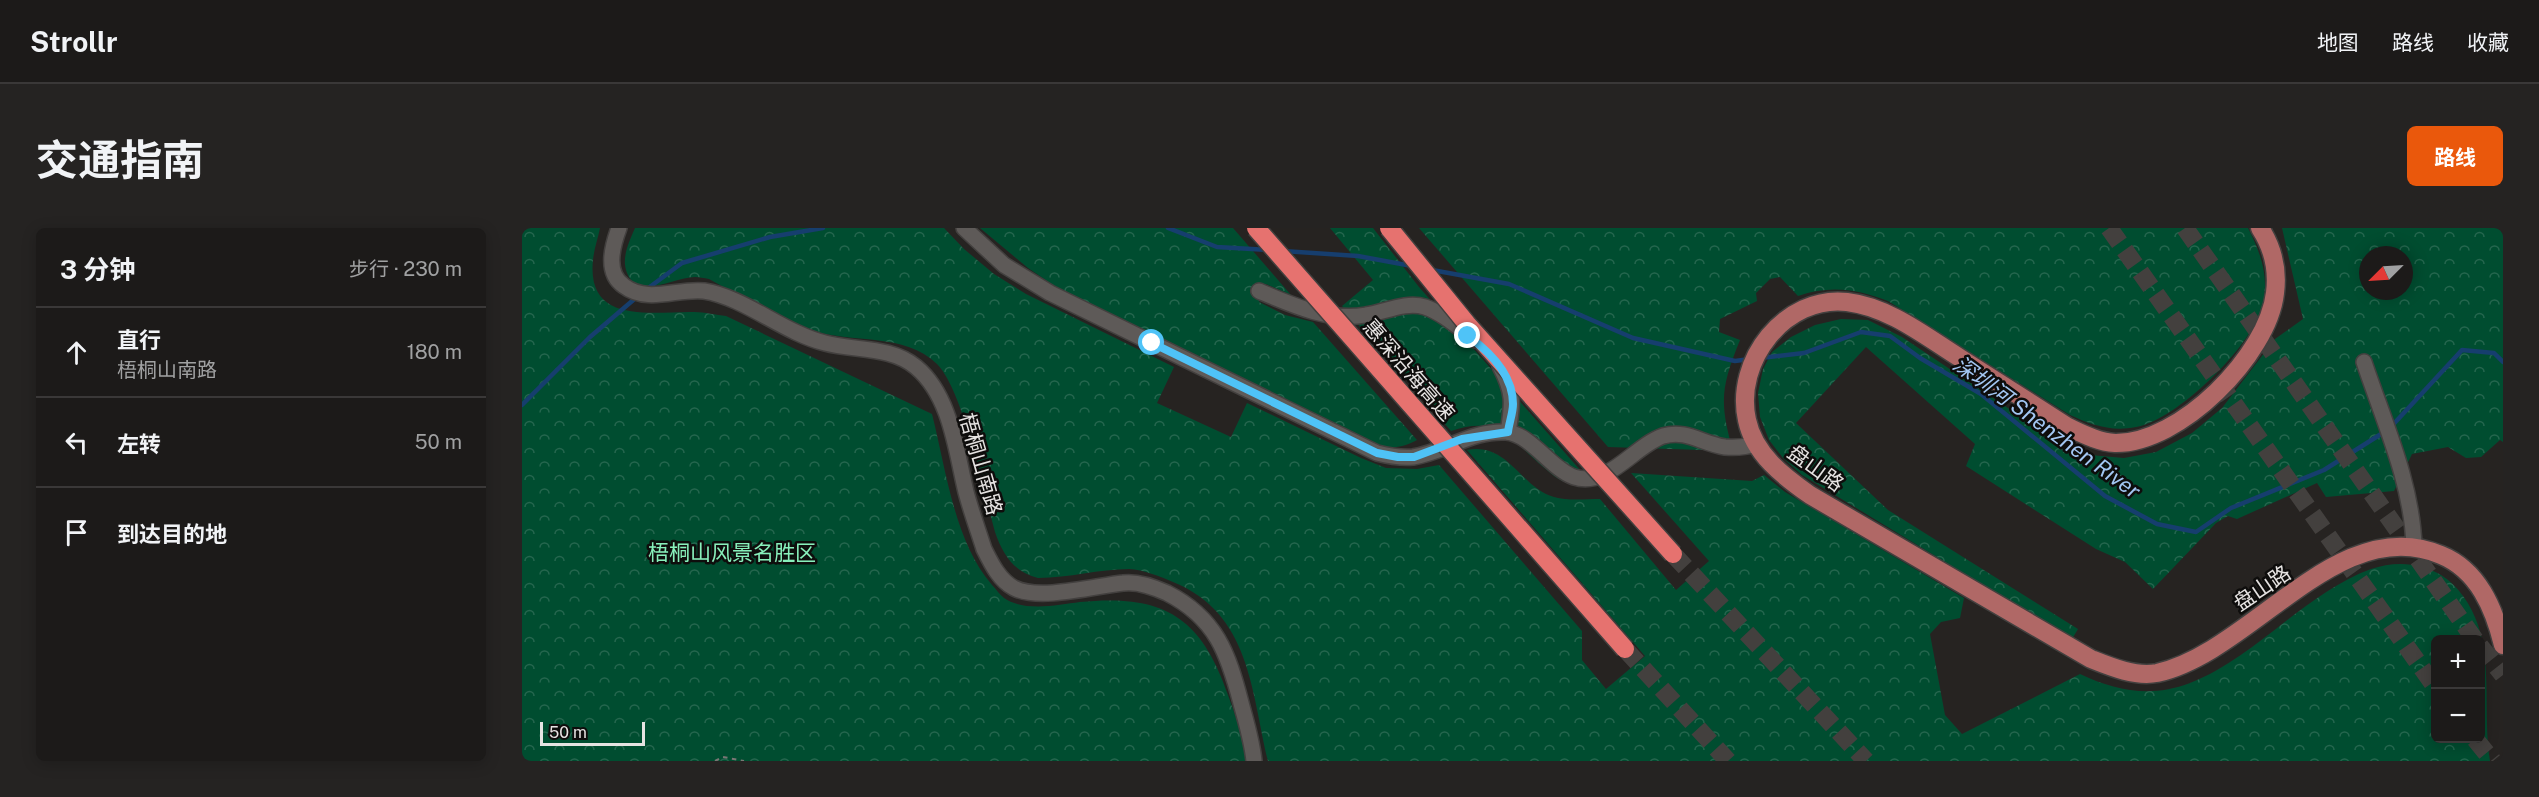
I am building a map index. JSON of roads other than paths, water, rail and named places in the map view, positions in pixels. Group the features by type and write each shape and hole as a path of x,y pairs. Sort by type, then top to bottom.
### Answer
{"highway":[{"name":"惠深沿海高速","path":"1256,228 1625,649"},
{"path":"1389,228 1467,324 1673,554"}],"main road":[{"name":"盘山路","path":"2260,228 2273,254 2276,271 2275,294 2263,331 2246,357 2210,397 2172,426 2138,440 2115,442 2092,439 2068,427 1901,321 1868,306 1826,302 1808,307 1778,326 1759,349 1748,374 1744,398 1747,421 1756,444 1768,461 1810,495 2091,659 2134,673 2154,674 2174,668 2213,649 2324,573 2360,552 2387,546 2414,546 2449,558 2465,570 2479,585 2498,623 2503,645"}],"street":[{"name":"梧桐山南路","path":"619,228 611,267 617,280 634,292 650,295 703,291 721,296 805,337 825,343 887,353 903,358 916,367 928,379 945,413 978,531 992,566 1003,580 1014,588 1042,593 1127,582 1152,587 1179,599 1210,626 1232,666 1254,761"},
{"path":"963,228 1004,265 1050,293 1377,453 1414,457 1462,439 1508,432 1520,436 1573,477 1588,479 1602,475 1658,438 1672,433 1690,434 1723,447 1743,448 1756,444"},
{"path":"1259,291 1301,309 1329,315 1364,316 1408,306 1424,307 1442,316 1482,345 1497,361 1507,381 1513,404 1508,432"},
{"path":"2364,362 2408,493 2413,520 2414,546"}],"waterway":[{"path":"647,289 682,263 770,237 823,228"},
{"path":"1168,228 1217,247 1269,250"},
{"path":"1283,251 1358,256 1412,266"},
{"path":"1432,270 1509,284 1633,338 1735,361 1750,359"},
{"path":"522,405 590,337 638,296"},
{"name":"深圳河 Shenzhen River","path":"1761,358 1804,353 1861,332 1890,336 1920,358 1981,394 2105,496 2157,524 2196,532 2231,508 2324,470 2389,429 2462,350 2494,353 2503,362"}],"tunnel":[{"path":"2109,228 2431,681"},
{"path":"2185,228 2471,635"},
{"path":"1673,554 1866,761"},
{"path":"1625,649 1728,761"},
{"path":"2485,652 2503,675"},
{"path":"2478,743 2493,761"}],"park label":[{"name":"梧桐山风景名胜区","path":"732,552"}]}
